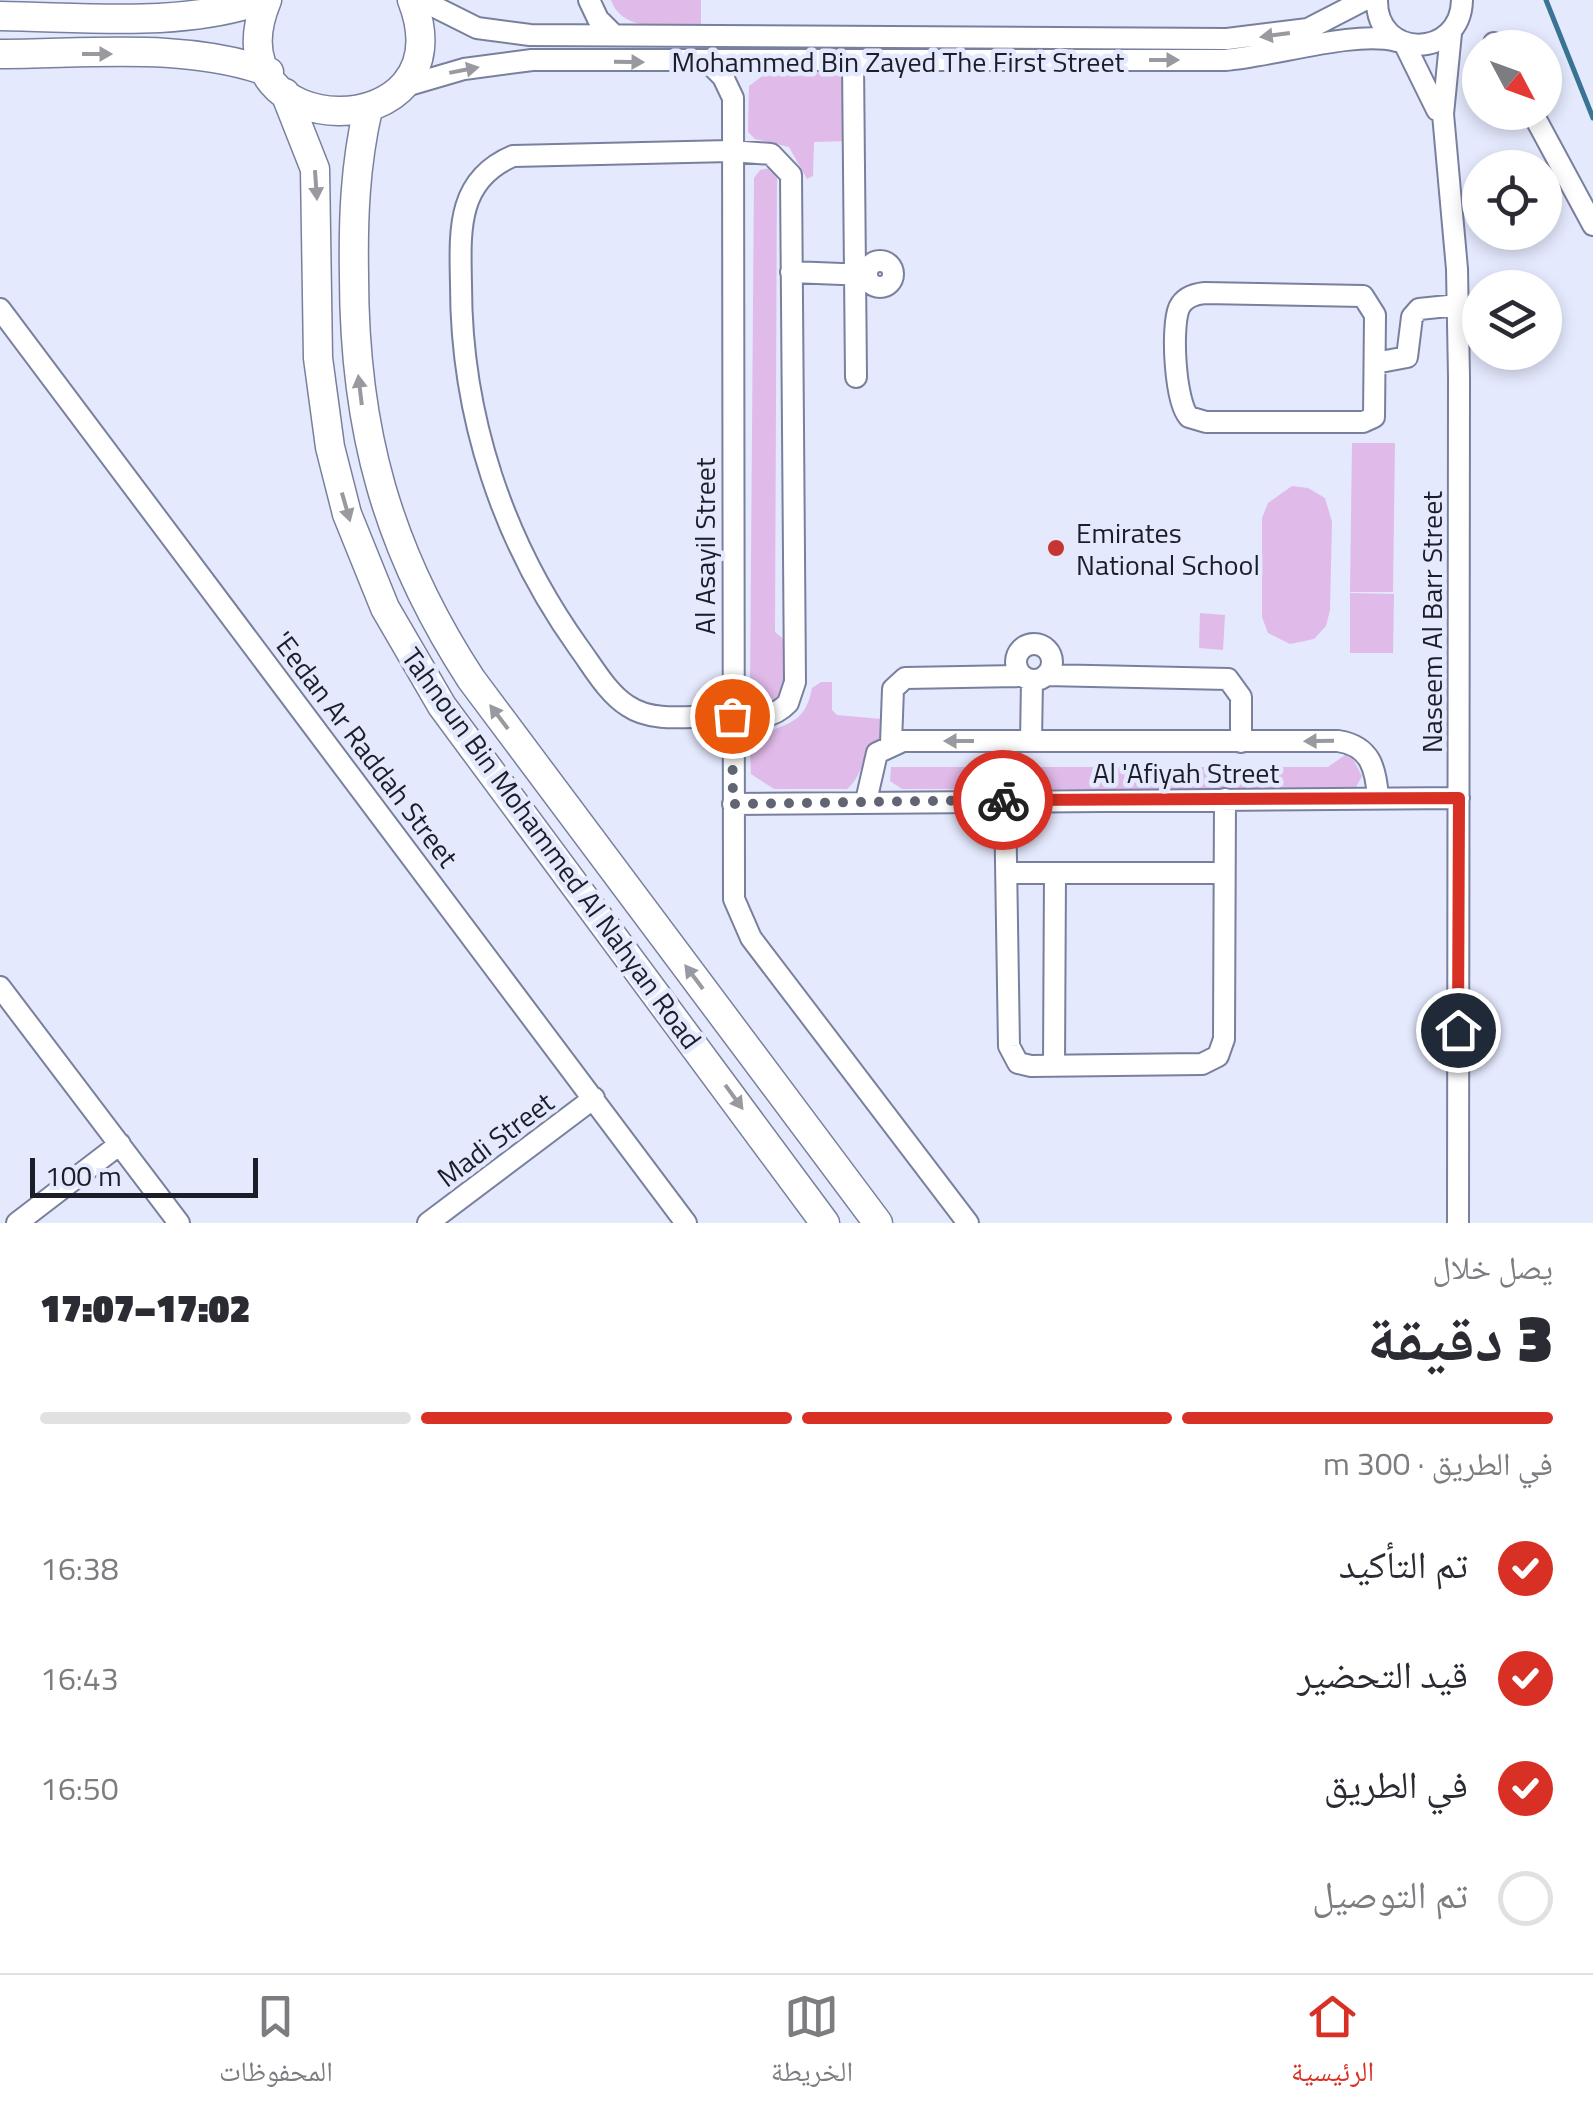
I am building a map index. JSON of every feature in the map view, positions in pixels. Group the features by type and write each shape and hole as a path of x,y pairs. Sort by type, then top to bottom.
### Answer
{"main road":[{"path":"0,16 171,18 265,0"},
{"name":"Tahnoun Bin Mohammed Al Nahyan Road","path":"265,0 259,36 315,168 318,358 330,447 347,514 402,641 442,706 825,1223"},
{"path":"0,54 183,53 226,59 277,83 306,107 330,114 368,109 399,88 413,66 419,40 412,0"},
{"name":"Tahnoun Bin Mohammed Al Nahyan Road","path":"368,109 354,191 356,365 381,496 416,584 470,679 878,1223"}],"street":[{"name":"Mohammed Bin Zayed The First Street","path":"421,0 477,28 568,34 1248,38 1308,29 1364,0"},
{"path":"568,34 589,0"},
{"path":"589,0 598,19 614,35"},
{"name":"Naseem Al Barr Street","path":"1377,0 1382,26 1401,43 1433,96 1445,141"},
{"name":"Naseem Al Barr Street","path":"1458,1223 1458,305 1443,88 1450,33 1460,17 1462,0"},
{"name":"Mohammed Bin Zayed The First Street","path":"399,88 464,69 532,60 755,64 1226,60 1277,55 1368,36 1434,44 1450,33"},
{"path":"853,62 862,275 856,377"},
{"path":"710,63 732,92 755,64"},
{"name":"Al Asayil Street","path":"732,92 731,877 738,909 751,938 968,1223"},
{"path":"1542,130 1593,225"},
{"path":"730,150 771,154 791,175 791,272 794,682 788,702 772,716 660,716 630,708 606,683 555,612 511,530 488,469 466,372 460,286 463,207 475,184 502,161 524,154 730,150"},
{"path":"791,272 862,275"},
{"path":"1196,294 1363,296 1374,307 1375,362 1375,412 1367,422 1198,421 1179,402 1178,310 1196,294"},
{"path":"1375,362 1407,358 1412,317 1419,308 1458,305"},
{"name":"'Eedan Ar Raddah Street","path":"0,309 686,1223"},
{"path":"1030,741 1034,677"},
{"path":"891,743 893,689 905,678 1034,677 1228,678 1241,697 1241,742"},
{"path":"866,801 872,761 891,743 1030,741 1349,743 1374,765 1378,798"},
{"name":"Al 'Afiyah Street","path":"733,804 1459,798"},
{"path":"1006,800 1009,1053 1024,1066 1202,1064 1218,1056 1224,1039 1226,799"},
{"path":"1008,873 1224,873"},
{"path":"1054,1065 1055,873"},
{"path":"0,986 179,1223"},
{"name":"Madi Street","path":"428,1223 594,1098"},
{"path":"16,1223 120,1144"}],"shaded area":[{"path":"611,0 701,0 701,24 637,23 626,19"},
{"path":"843,70 848,141 814,142 813,176 807,179 789,147 755,139 748,132 749,86 769,71"},
{"path":"777,169 775,632 786,641 786,692 773,704 756,704 750,693 754,178 760,170"},
{"path":"1352,443 1395,443 1393,592 1350,592"},
{"path":"1292,486 1308,488 1325,498 1332,522 1330,610 1326,626 1314,639 1290,644 1268,633 1262,617 1262,518 1268,503"},
{"path":"1350,593 1394,594 1393,653 1350,653"},
{"path":"1200,613 1225,615 1223,650 1199,648"},
{"path":"821,682 832,682 832,710 837,715 882,719 882,737 870,749 847,789 774,789 751,774 750,752 766,734 801,714 812,688"},
{"path":"1345,755 1353,759 1362,776 1355,789 902,789 890,781 891,767 1328,767"}],"waterway":[{"path":"1546,0 1593,118"}],"way so far":[{"path":"732,716 733,804 1003,800"}],"place":[{"name":"Emirates National School","path":"1056,548"}],"route":[{"path":"1003,800 1459,798 1458,1030"}]}
